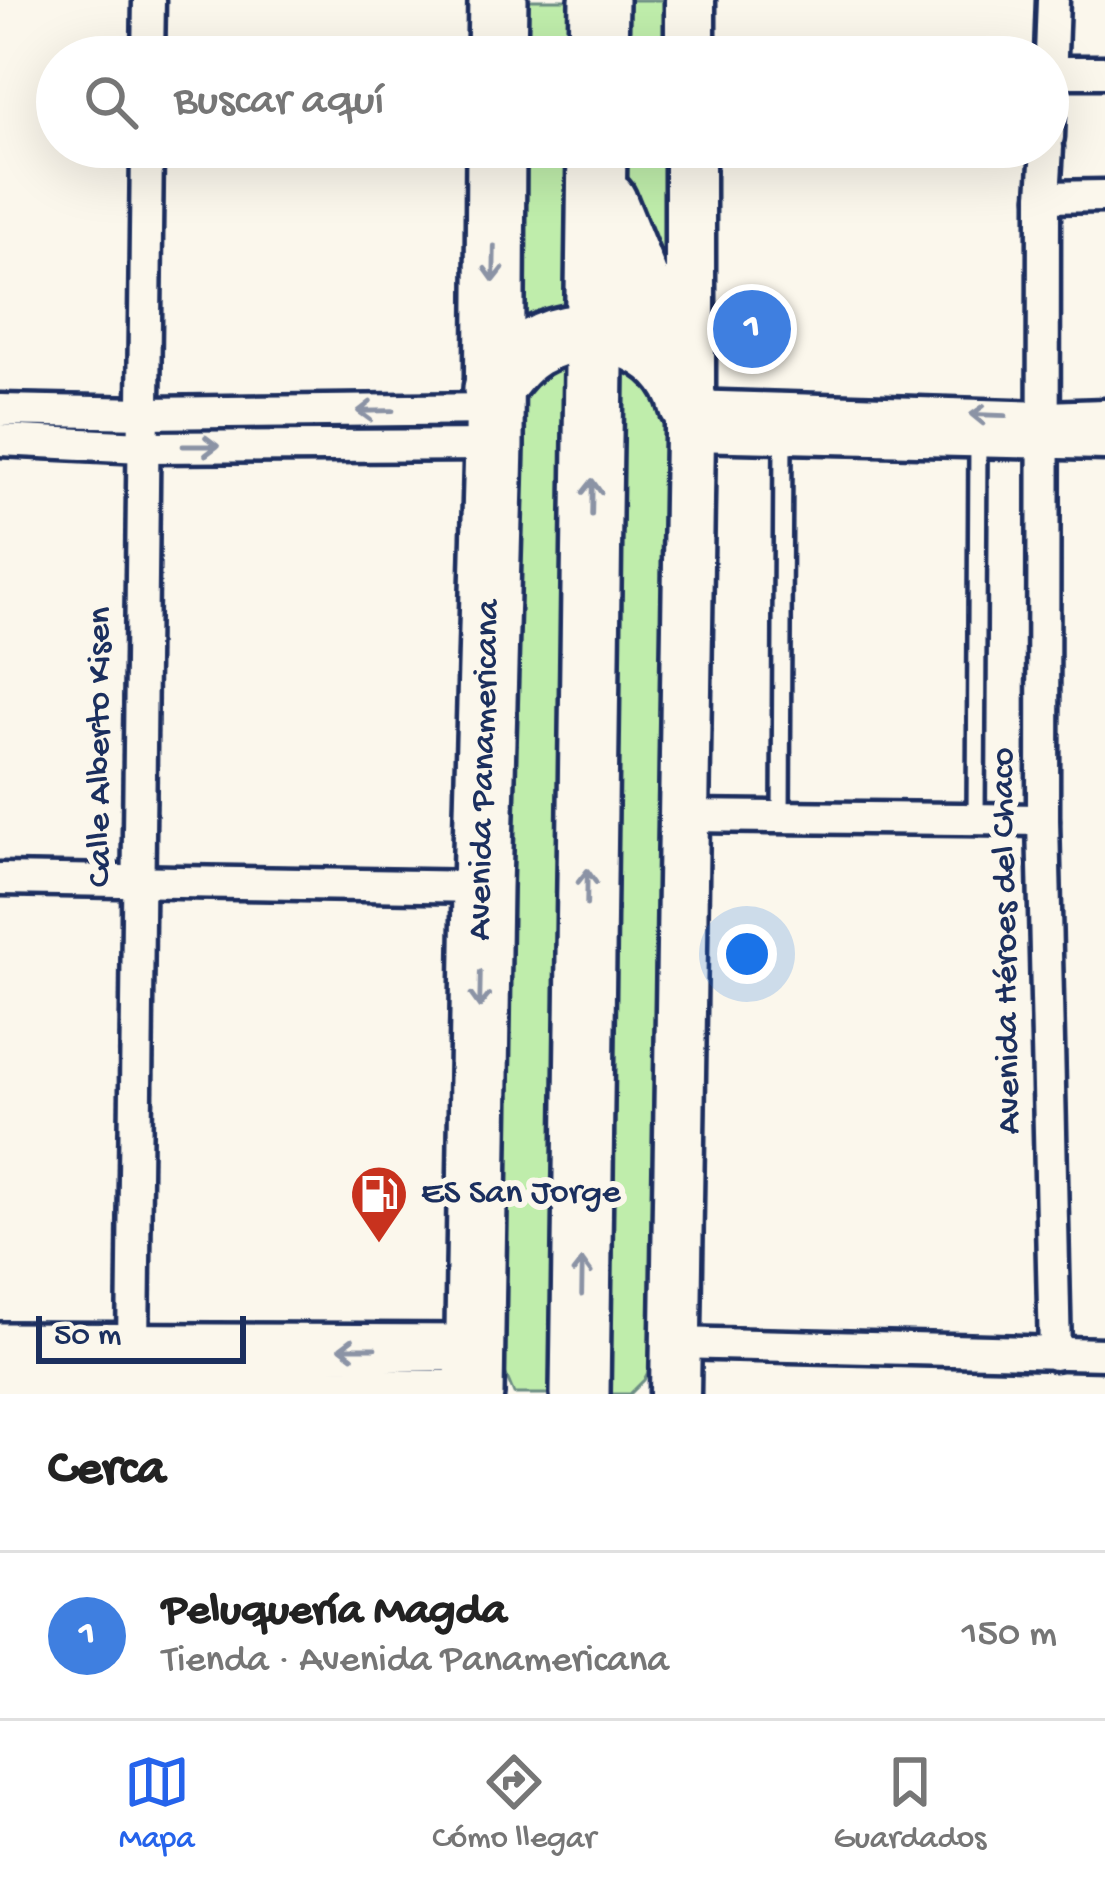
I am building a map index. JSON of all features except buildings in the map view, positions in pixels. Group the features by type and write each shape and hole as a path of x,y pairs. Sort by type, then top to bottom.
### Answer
{"highway":[{"path":"497,36 498,0"},
{"path":"598,36 599,0"},
{"name":"Avenida Panamericana","path":"474,1382 496,168"},
{"path":"580,1394 597,168"},
{"path":"600,168 686,407"},
{"path":"493,414 518,360 557,338 594,333 627,338 669,365 686,407"}],"main road":[{"path":"690,0 690,36"},
{"path":"675,1394 690,168"},
{"path":"0,1346 133,1348 474,1382"},
{"path":"0,1386 74,1390 474,1382"}],"street":[{"path":"148,0 148,36"},
{"path":"1052,36 1053,0"},
{"path":"1069,72 1105,72"},
{"name":"Calle Alberto Kisen","path":"133,1348 147,168"},
{"name":"Avenida Héroes del Chaco","path":"1046,168 1043,820 1054,1354"},
{"path":"1044,197 1105,196"},
{"path":"686,407 1045,430 1105,444"},
{"path":"686,407 783,437 978,442 1105,415"},
{"path":"0,410 493,414"},
{"path":"0,440 143,447 493,414"},
{"path":"685,816 1043,820"},
{"path":"0,879 482,887"},
{"path":"675,1343 1105,1354"}],"lane":[{"path":"782,817 783,437"},
{"path":"976,820 978,442"}],"green space":[{"path":"515,0 577,0 577,36 514,36"},
{"path":"616,0 673,0 672,36 615,36"},
{"path":"513,168 575,168 573,307 516,337"},
{"path":"621,168 670,168 667,298"},
{"path":"568,353 555,1394 514,1394 497,1353 514,397"},
{"path":"616,357 668,401 660,1349 644,1380 630,1394 601,1394"}],"place":[{"name":"Peluquería Magda","path":"752,329"},
{"name":"ES San Jorge","path":"379,1245"}]}
